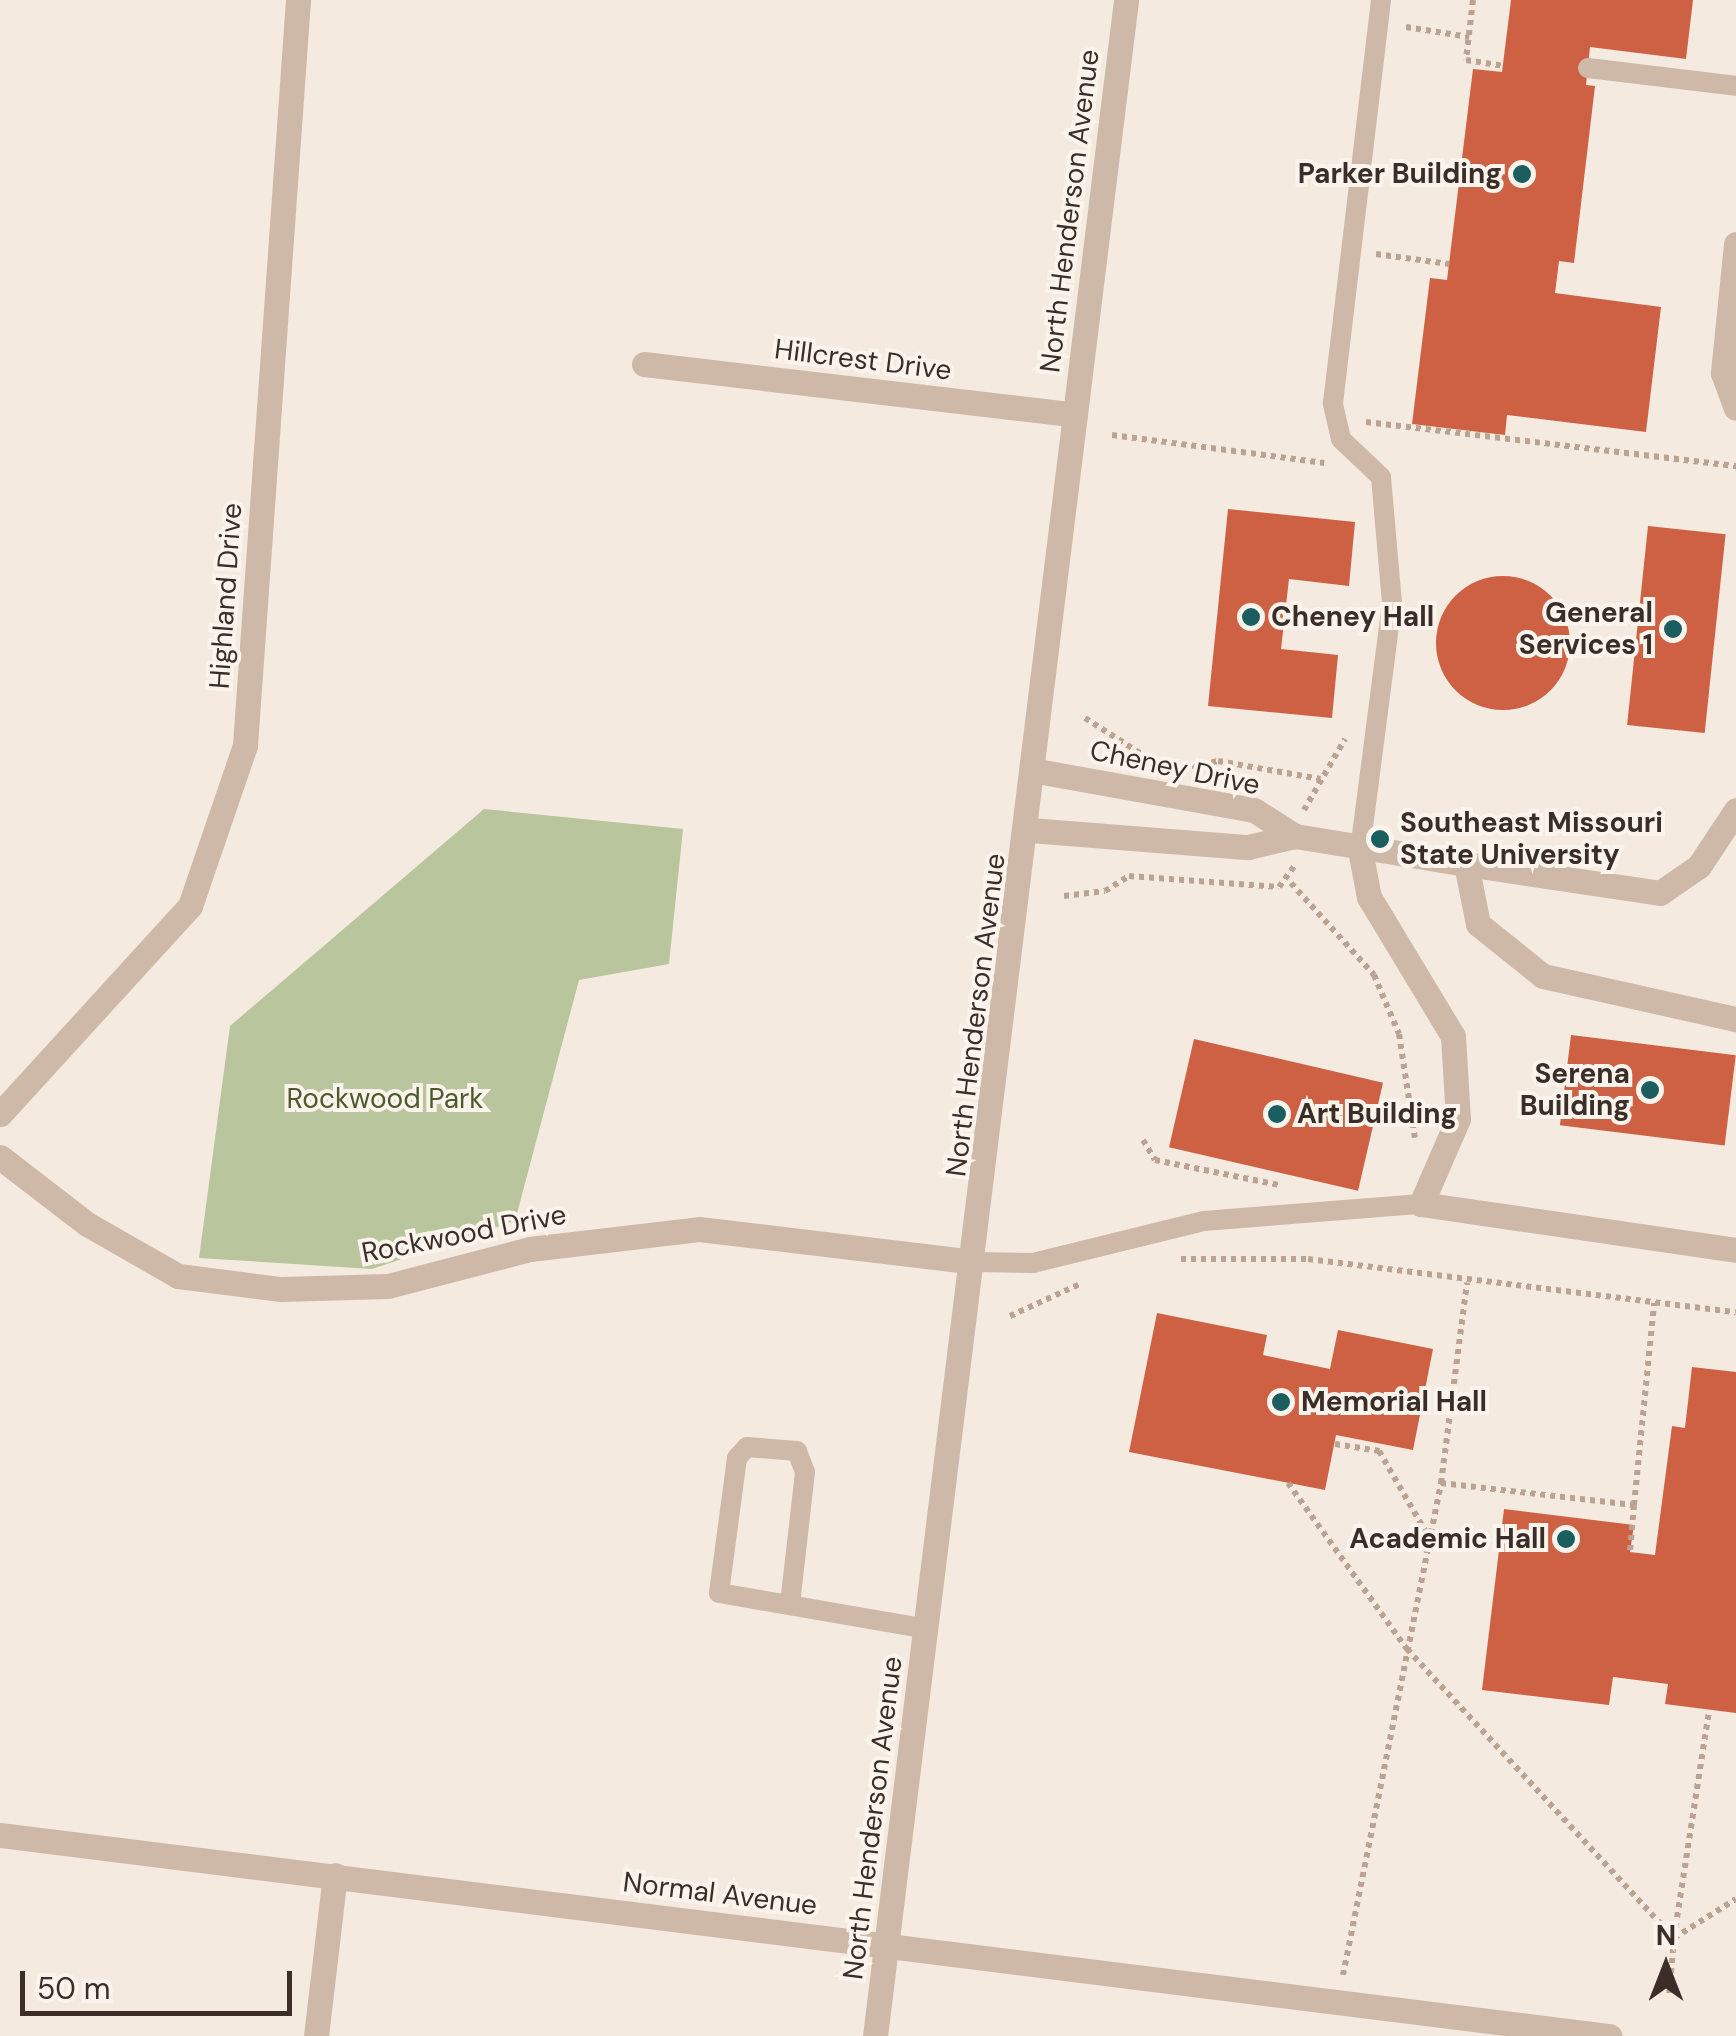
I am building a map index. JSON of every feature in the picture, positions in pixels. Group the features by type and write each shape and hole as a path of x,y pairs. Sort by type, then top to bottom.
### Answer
{"street":[{"name":"Highland Drive","path":"0,1114 190,906 245,745 298,0"},
{"name":"North Henderson Avenue","path":"874,2036 1030,830 1126,0"},
{"path":"1736,244 1723,374 1736,408"},
{"name":"Hillcrest Drive","path":"644,364 1075,415"},
{"name":"Cheney Drive","path":"1037,771 1254,810 1297,837 1360,850 1660,894 1698,866 1736,810"},
{"name":"Cheney Drive","path":"1030,830 1248,847 1297,837"},
{"path":"1360,850 1370,897 1453,1036 1458,1120 1421,1204 1736,1250"},
{"path":"1466,864 1478,924 1543,976 1736,1020"},
{"name":"Rockwood Drive","path":"0,1157 87,1224 178,1276 281,1288 388,1286 530,1249 700,1229 974,1262"},
{"name":"Normal Avenue","path":"0,1834 1610,2036"},
{"path":"316,2036 335,1875"}],"lane":[{"path":"1360,850 1392,602 1380,477 1341,439 1336,416 1350,251 1381,0"},
{"path":"1588,68 1736,86"},
{"path":"974,1262 1033,1263 1204,1221 1421,1204"},
{"path":"790,1604 806,1472 797,1451 748,1447 737,1458 719,1594 928,1629"}],"path":[{"path":"1473,0 1466,60 1503,66"},
{"path":"1378,22 1469,37"},
{"path":"1350,251 1449,264"},
{"path":"1336,416 1736,466"},
{"path":"1112,435 1324,463 1338,476"},
{"path":"1292,882 1297,837 1350,716"},
{"path":"1085,718 1158,762"},
{"path":"1181,767 1218,761 1320,779"},
{"path":"1064,896 1105,891 1129,876 1292,882 1374,975 1399,1034 1410,1156"},
{"path":"1143,1140 1156,1160 1299,1188"},
{"path":"1169,1261 1308,1259 1467,1283 1736,1312"},
{"path":"1010,1316 1100,1277"},
{"path":"1338,2002 1440,1483 1467,1283"},
{"path":"1630,1552 1654,1303"},
{"path":"1334,1444 1379,1451 1430,1538"},
{"path":"1288,1483 1407,1649 1674,1938"},
{"path":"1440,1483 1634,1505"},
{"path":"1668,1996 1709,1710"},
{"path":"1674,1938 1736,1899"}],"green space":[{"name":"Rockwood Park","path":"484,809 683,829 669,964 579,980 515,1221 372,1269 199,1258 230,1026"}],"building":[{"name":"Parker Building","path":"1511,0 1693,0 1686,59 1590,47 1586,85 1595,86 1574,263 1559,261 1555,293 1661,307 1646,432 1507,415 1505,435 1412,424 1430,278 1447,280 1473,69 1502,72"},
{"name":"Cheney Hall","path":"1228,509 1355,522 1349,586 1289,579 1281,649 1338,655 1332,718 1208,706"},
{"name":"General Services 1","path":"1648,526 1726,534 1705,733 1627,725"},
{"path":"1503,576 1529,581 1551,595 1565,617 1570,643 1565,669 1551,691 1529,705 1503,710 1477,705 1455,691 1441,669 1436,643 1441,617 1455,595 1477,581"},
{"name":"Serena Building","path":"1571,1035 1736,1055 1725,1146 1560,1125"},
{"name":"Art Building","path":"1194,1039 1383,1083 1358,1191 1169,1147"},
{"name":"Memorial Hall","path":"1157,1313 1267,1335 1263,1355 1330,1369 1338,1330 1433,1349 1413,1450 1336,1435 1325,1490 1129,1452"},
{"name":"Academic Hall","path":"1692,1367 1736,1372 1736,1713 1665,1704 1668,1684 1613,1677 1609,1705 1482,1690 1504,1509 1634,1525 1630,1552 1655,1555 1672,1426 1685,1428"}],"place":[{"name":"Parker Building","path":"1522,174"},
{"name":"Cheney Hall","path":"1251,617"},
{"name":"General Services 1","path":"1673,629"},
{"name":"Southeast Missouri State University","path":"1380,839"},
{"name":"Serena Building","path":"1650,1090"},
{"name":"Art Building","path":"1277,1114"},
{"name":"Memorial Hall","path":"1281,1402"},
{"name":"Academic Hall","path":"1566,1539"}]}
